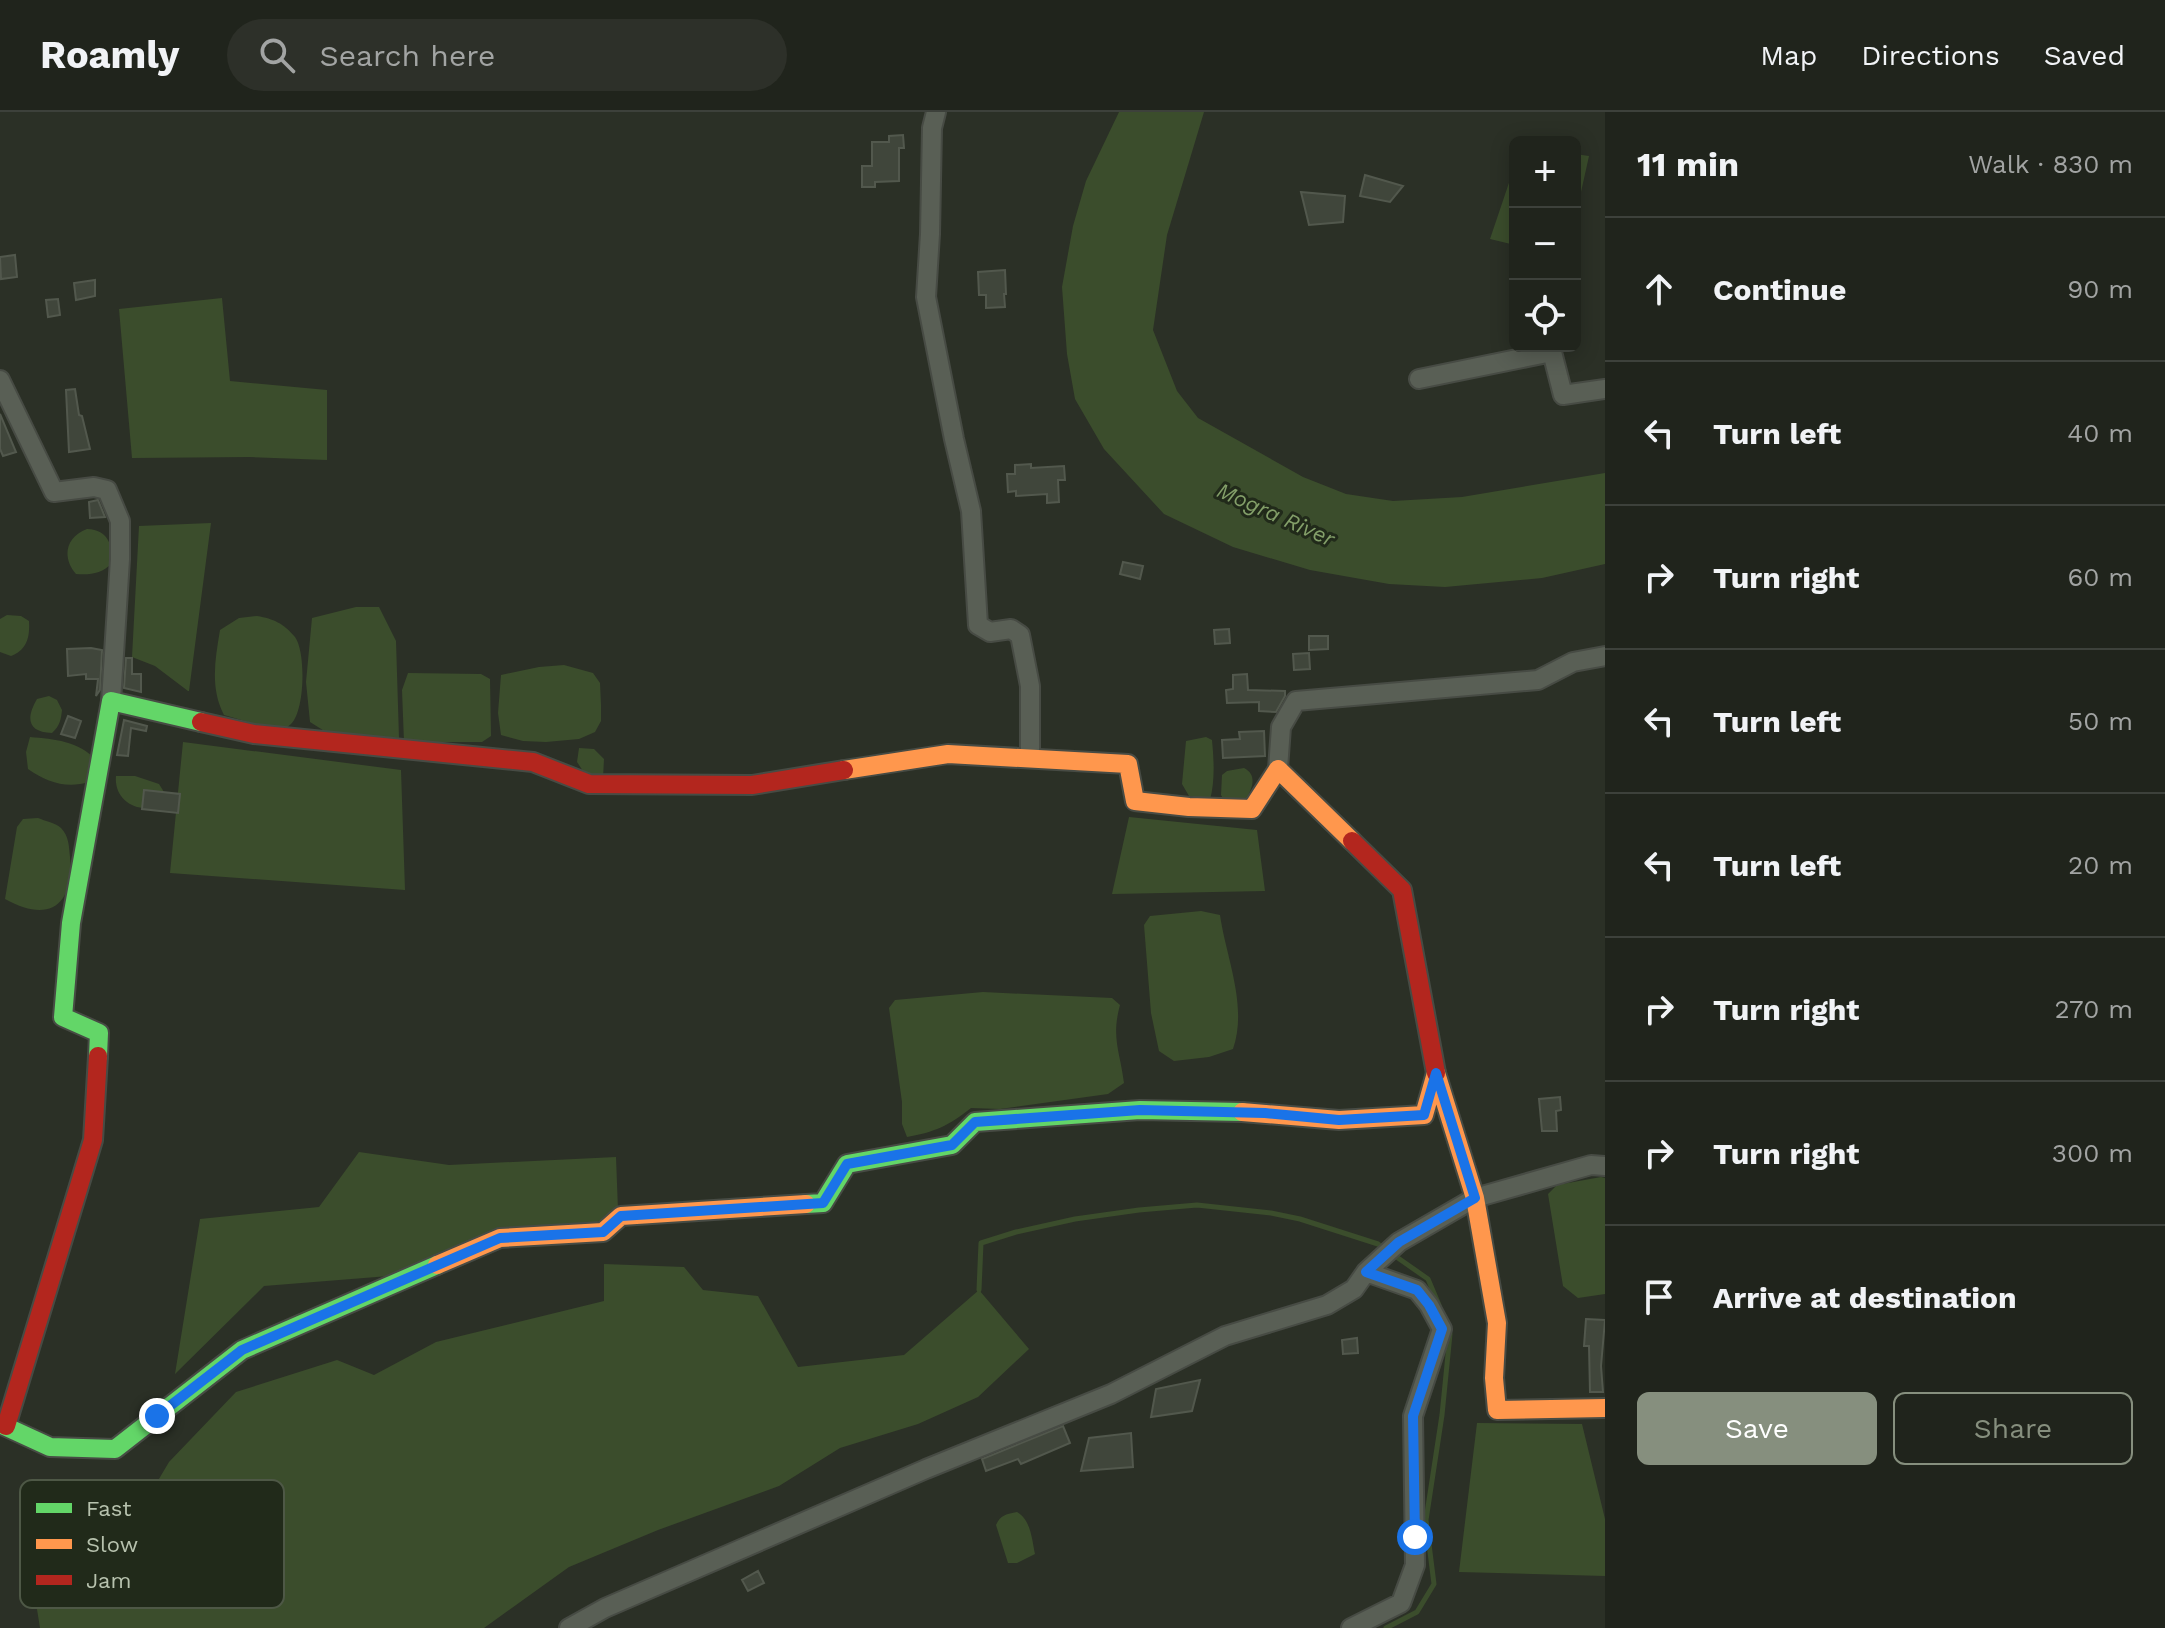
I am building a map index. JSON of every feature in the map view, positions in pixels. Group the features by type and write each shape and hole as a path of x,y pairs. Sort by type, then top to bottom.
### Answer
{"street":[{"path":"936,112 932,128 926,297 971,511 978,625 990,632 1011,629 1020,635 1030,686 1030,758"},
{"path":"1419,379 1552,352 1563,395 1605,389"},
{"path":"0,380 54,492 94,487 107,490 120,521 111,701 71,923 63,1017 99,1033 93,1140 3,1425 50,1447 115,1449 242,1350 500,1238 603,1232 621,1216 823,1203 847,1164 952,1145 975,1122 1140,1110 1265,1113 1339,1120 1424,1115 1436,1073"},
{"path":"111,701 254,734 533,762 589,784 752,785 948,754 1128,764 1135,801 1252,809 1278,769 1281,727 1296,701 1538,680 1573,662 1605,656"},
{"path":"1278,769 1402,890 1436,1073 1475,1198 1497,1323 1494,1378 1497,1410 1605,1408"},
{"path":"569,1628 605,1608 926,1469 1111,1394 1225,1336 1327,1305 1354,1289 1366,1272 1399,1242 1475,1198 1591,1165 1605,1166"},
{"path":"1351,1628 1401,1603 1415,1565 1413,1416 1442,1329 1417,1290 1366,1272"}],"water":[{"name":"Mogra River","path":"1119,112 1204,112 1167,235 1153,330 1177,391 1198,418 1303,477 1346,494 1393,501 1462,497 1605,473 1605,564 1542,578 1445,587 1389,584 1310,570 1233,547 1164,514 1104,449 1075,399 1067,354 1062,287 1073,226 1086,181"},
{"path":"1581,155 1589,156 1581,192"},
{"path":"1509,183 1509,244 1490,239"},
{"path":"222,298 230,381 327,390 327,460 132,458 119,309"},
{"path":"211,523 188,691 155,666 132,657 139,526"},
{"path":"87,529 105,535 112,563 96,573 76,574 69,561 68,548 74,537"},
{"path":"356,607 379,607 396,641 399,738 326,732 310,722 306,682 312,618"},
{"path":"7,615 21,616 29,621 26,642 21,650 11,656 0,652 0,619"},
{"path":"257,616 273,620 286,628 295,637 301,655 299,707 291,724 280,731 224,715 217,695 215,663 220,630 239,618"},
{"path":"564,665 593,673 600,683 601,721 595,732 579,739 546,742 523,741 501,735 498,713 501,675"},
{"path":"408,673 481,674 490,679 491,736 482,742 404,742 402,690"},
{"path":"49,696 57,700 62,710 60,722 52,733 33,727 30,718 37,699"},
{"path":"30,737 66,742 89,754 96,760 89,782 72,785 57,783 28,769 26,752"},
{"path":"1206,737 1212,740 1213,755 1210,800 1189,796 1182,784 1186,741"},
{"path":"183,742 401,770 405,890 170,873"},
{"path":"579,748 594,749 604,759 603,778 585,774 577,762"},
{"path":"1244,768 1252,778 1252,787 1246,799 1224,800 1221,795 1222,775"},
{"path":"116,776 135,776 159,784 164,792 163,802 150,808 130,804 118,790"},
{"path":"1129,817 1257,830 1265,891 1112,894"},
{"path":"38,818 64,831 68,842 70,874 63,899 55,906 34,910 5,899 17,827 23,819"},
{"path":"1201,911 1220,915 1237,999 1237,1033 1233,1049 1209,1057 1174,1061 1159,1051 1151,1013 1144,925 1150,916"},
{"path":"983,992 1112,998 1120,1005 1116,1036 1124,1083 1108,1094 1000,1109 971,1108 941,1127 907,1137 902,1124 902,1102 889,1008 895,1000"},
{"path":"359,1152 449,1165 616,1157 618,1210 597,1222 389,1276 264,1286 175,1374 200,1219 319,1207"},
{"path":"1605,1178 1605,1294 1578,1298 1563,1286 1548,1194 1557,1185"},
{"path":"604,1264 684,1267 703,1290 758,1296 798,1367 904,1355 979,1290 1029,1349 978,1397 918,1424 840,1448 779,1486 658,1530 569,1567 484,1628 40,1628 37,1608 284,1608 284,1480 158,1480 169,1462 236,1392 337,1360 374,1375 436,1342 604,1301"},
{"path":"1477,1423 1582,1424 1605,1519 1605,1576 1459,1572"},
{"path":"1017,1512 1028,1525 1035,1554 1017,1563 1008,1563 996,1525 1002,1517"}],"building":[{"path":"903,135 904,148 899,148 899,181 875,182 875,187 862,187 862,166 872,166 872,142 889,142 889,136"},
{"path":"1365,175 1403,186 1390,202 1360,196"},
{"path":"1301,192 1345,196 1343,222 1309,225"},
{"path":"15,255 17,277 1,279 0,257"},
{"path":"1005,270 1005,307 986,308 986,295 979,295 978,272"},
{"path":"95,280 95,296 76,300 74,283"},
{"path":"58,299 60,315 48,317 46,300"},
{"path":"75,389 79,415 82,416 90,449 69,452 66,390"},
{"path":"0,414 16,452 3,456 0,449"},
{"path":"1031,464 1031,468 1064,466 1065,480 1058,480 1059,502 1047,503 1047,494 1016,496 1016,491 1008,492 1007,474 1015,474 1015,465"},
{"path":"98,500 105,517 90,518 89,502"},
{"path":"1123,562 1143,566 1140,579 1120,574"},
{"path":"1229,629 1230,643 1215,644 1214,630"},
{"path":"1309,636 1328,636 1328,649 1309,650"},
{"path":"67,649 102,650 100,690 96,696 98,679 86,679 86,674 68,676"},
{"path":"1309,653 1310,669 1294,670 1293,654"},
{"path":"126,658 132,658 132,674 141,674 141,692 124,688"},
{"path":"1247,674 1248,690 1285,691 1276,712 1259,711 1259,702 1227,703 1226,690 1233,689 1233,675"},
{"path":"68,716 81,721 75,738 61,734"},
{"path":"124,720 147,726 146,731 131,728 128,756 117,755"},
{"path":"1264,731 1265,756 1223,758 1222,740 1240,739 1239,732"},
{"path":"144,790 180,794 178,813 142,809"},
{"path":"1560,1097 1561,1110 1556,1111 1557,1131 1542,1131 1539,1099"},
{"path":"1586,1319 1605,1320 1601,1366 1603,1392 1590,1392 1589,1346 1584,1346"},
{"path":"1357,1338 1358,1353 1343,1354 1342,1340"},
{"path":"1200,1380 1192,1411 1151,1417 1156,1389"},
{"path":"1063,1426 1070,1443 1021,1464 1018,1459 986,1471 982,1459"},
{"path":"1131,1433 1133,1467 1081,1471 1089,1438"},
{"path":"758,1571 764,1583 748,1591 742,1580"}],"waterway":[{"path":"979,1290 981,1243 1075,1219 1197,1205 1300,1219 1378,1244 1428,1279 1439,1305"},
{"path":"1386,1628 1417,1612 1434,1584 1426,1520 1442,1415 1449,1330"}],"traffic: fast":[{"path":"98,1056 99,1033 63,1017 71,923 111,701 201,722"},
{"path":"806,1204 823,1203 847,1164 952,1145 975,1122 1140,1110 1242,1112"},
{"path":"0,1424 50,1447 115,1449 242,1350 437,1265"}],"traffic: slow":[{"path":"844,770 948,754 1128,764 1135,801 1252,809 1278,769 1352,841"},
{"path":"1242,1112 1339,1120 1424,1115 1436,1073 1475,1198 1497,1323 1494,1378 1497,1410 1605,1408"},
{"path":"437,1265 500,1238 603,1232 621,1216 806,1204"}],"traffic: jam":[{"path":"201,722 254,734 533,762 589,784 752,785 844,770"},
{"path":"1352,841 1402,890 1436,1073"},
{"path":"6,1426 93,1140 98,1056"}],"route":[{"path":"157,1416 242,1350 500,1238 603,1232 621,1216 823,1203 847,1164 952,1145 975,1122 1140,1110 1265,1113 1339,1120 1424,1115 1436,1073 1475,1198 1399,1242 1366,1272 1417,1290 1442,1329 1413,1416 1415,1537"}]}
